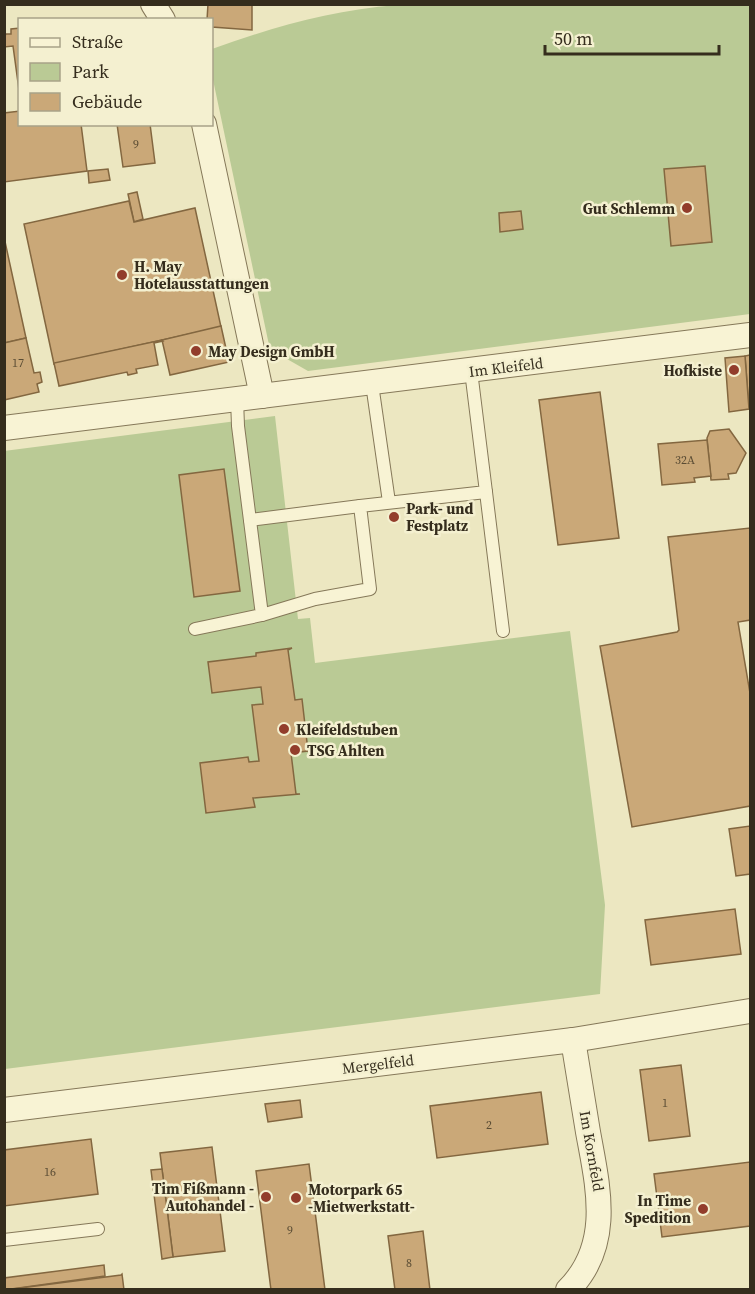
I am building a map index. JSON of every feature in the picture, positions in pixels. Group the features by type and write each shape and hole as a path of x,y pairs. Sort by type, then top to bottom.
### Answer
{"street":[{"path":"153,4 162,18"},
{"path":"204,126 262,396"},
{"name":"Im Kleifeld","path":"4,428 372,384 750,335"},
{"name":"Mergelfeld","path":"4,1110 573,1040 750,1011"},
{"name":"Im Kornfeld","path":"568,1290 586,1268 592,1253 600,1199 573,1040"}],"lane":[{"path":"471,371 503,631"},
{"path":"372,384 388,502"},
{"path":"237,399 238,426 262,615"},
{"path":"250,520 486,492"},
{"path":"195,629 262,615 315,599 370,589 360,506"},
{"path":"4,1240 98,1230"}],"green space":[{"path":"430,3 579,6 593,4 750,5 750,314 308,371 269,345 213,80 213,49 326,15 373,7"},
{"name":"TSG Ahlten","path":"275,416 298,619 310,618 315,663 570,631 605,905 600,994 5,1069 4,451"}],"building":[{"path":"208,4 252,4 252,30 213,27 213,18 207,18"},
{"path":"18,28 18,83 13,46 4,47 4,37 6,34 11,34 11,29"},
{"path":"18,111 18,126 81,126 87,171 4,182 4,113"},
{"path":"117,126 150,126 155,163 123,167"},
{"name":"Gut Schlemm","path":"705,166 712,242 671,246 664,169"},
{"path":"108,169 110,180 89,183 88,171"},
{"path":"137,192 143,219 134,222 128,194"},
{"name":"H. May Hotelausstattungen","path":"129,201 134,222 195,208 221,327 54,364 24,224"},
{"path":"521,211 523,229 500,232 499,213"},
{"path":"4,237 26,338 4,343"},
{"path":"221,326 229,362 170,375 162,340"},
{"path":"26,338 34,373 40,372 42,382 37,384 39,392 4,400 4,343"},
{"path":"162,340 154,343 158,365 136,369 137,373 128,375 127,372 59,386 54,363"},
{"path":"750,355 750,409 749,409 745,356"},
{"path":"745,356 749,409 729,412 725,358"},
{"path":"600,392 619,538 558,545 539,400"},
{"path":"729,429 746,453 736,473 728,474 729,479 711,480 707,438 710,431"},
{"path":"707,440 711,476 694,478 695,482 662,485 658,444"},
{"path":"224,469 240,591 194,597 179,475"},
{"path":"750,528 750,620 738,622 750,693 750,806 632,827 600,646 679,630 668,537"},
{"path":"292,648 288,650 295,700 302,699 308,751 291,753 296,794 300,794 253,798 255,807 206,813 200,763 248,757 249,762 259,761 252,705 263,704 261,687 212,693 208,662 256,656 256,653"},
{"path":"750,826 750,874 736,876 729,829"},
{"path":"735,909 741,954 651,965 645,920"},
{"path":"681,1065 690,1136 649,1141 640,1070"},
{"path":"541,1092 548,1144 437,1158 430,1106"},
{"path":"300,1100 302,1117 268,1122 265,1104"},
{"path":"91,1139 98,1194 4,1206 4,1150"},
{"path":"212,1147 225,1251 173,1257 160,1153"},
{"path":"750,1162 750,1226 662,1237 654,1174"},
{"path":"309,1164 325,1290 271,1290 256,1171"},
{"path":"162,1169 173,1257 162,1259 151,1170"},
{"path":"423,1231 430,1290 395,1290 388,1236"},
{"path":"104,1265 105,1276 4,1290 4,1278"},
{"path":"121,1275 124,1290 5,1290"}],"place":[{"name":"Gut Schlemm","path":"687,208"},
{"name":"H. May Hotelausstattungen","path":"122,275"},
{"name":"May Design GmbH","path":"196,351"},
{"name":"Hofkiste","path":"734,370"},
{"name":"Park- und Festplatz","path":"394,517"},
{"name":"Kleifeldstuben","path":"284,729"},
{"name":"TSG Ahlten","path":"295,750"},
{"name":"Tim Fißmann - Autohandel -","path":"266,1197"},
{"name":"Motorpark 65 -Mietwerkstatt-","path":"296,1198"},
{"name":"In Time Spedition","path":"703,1209"}]}
